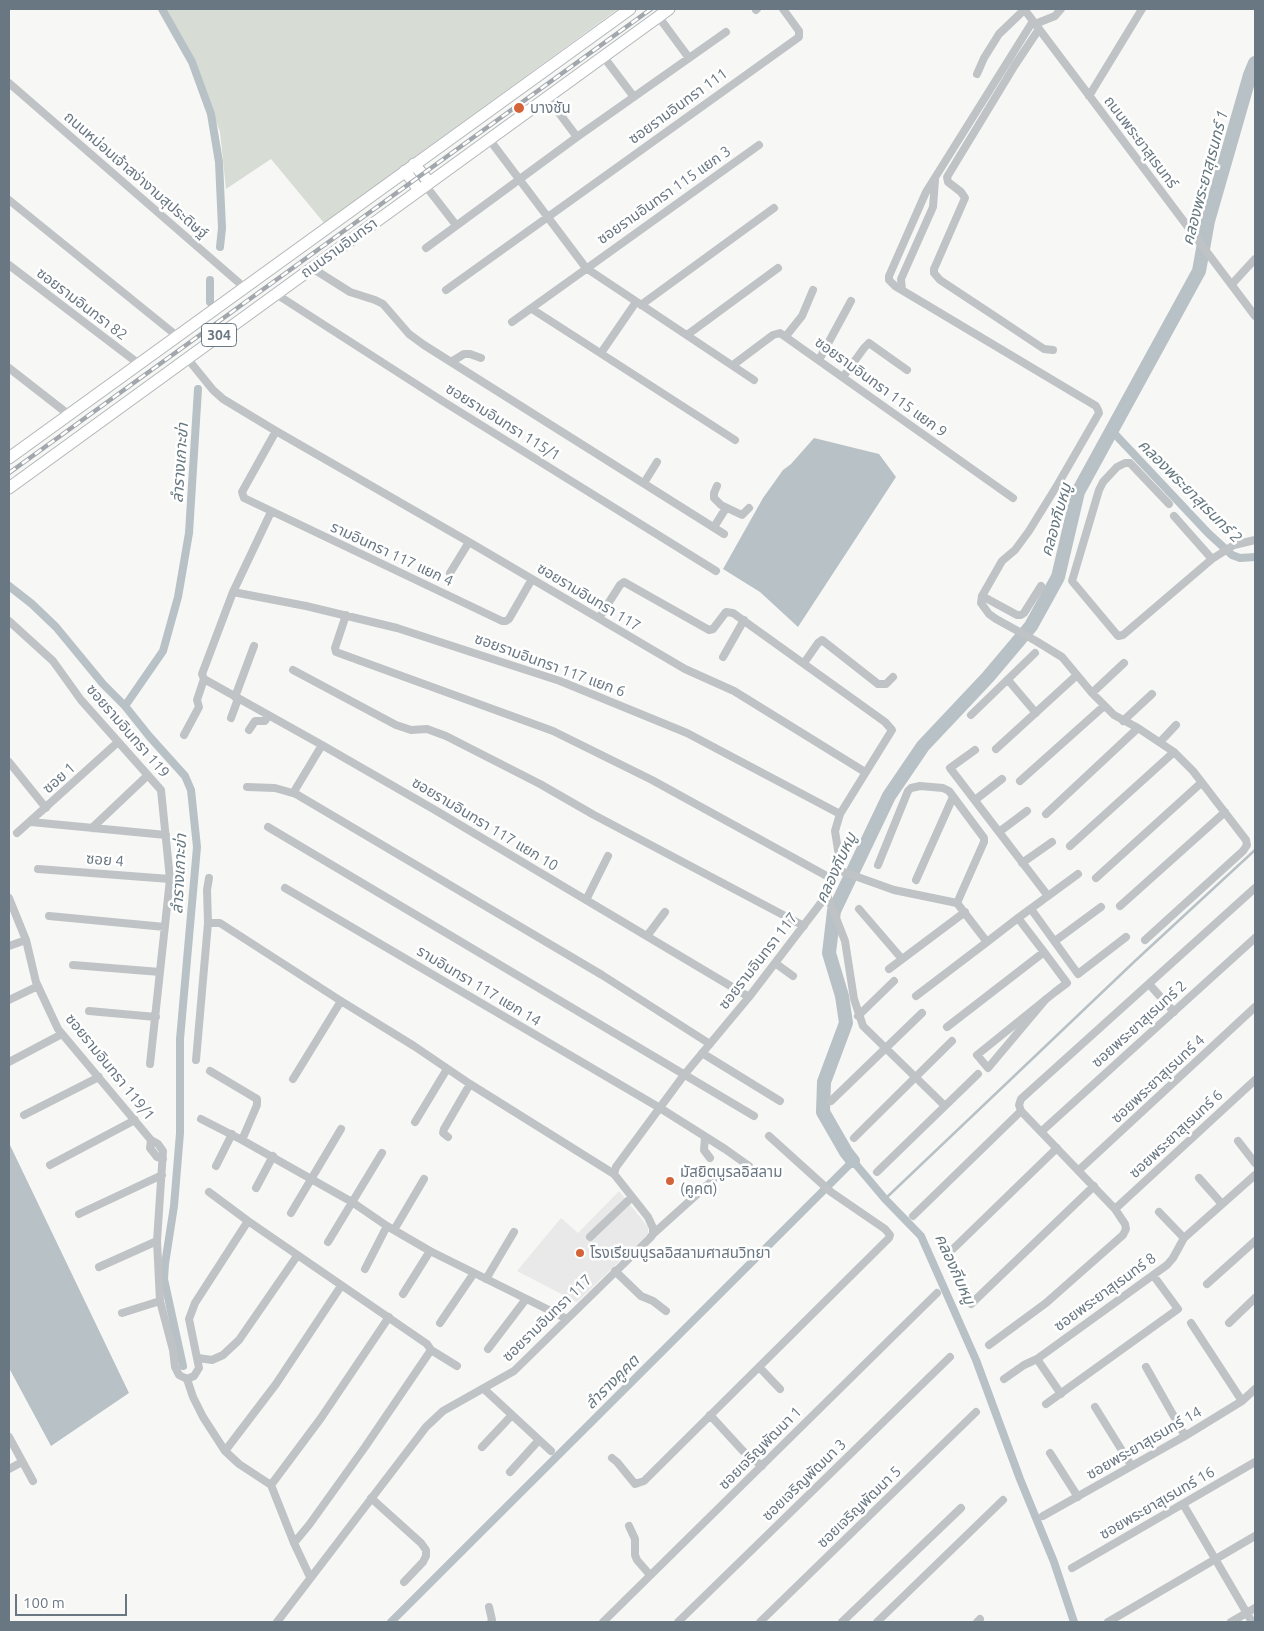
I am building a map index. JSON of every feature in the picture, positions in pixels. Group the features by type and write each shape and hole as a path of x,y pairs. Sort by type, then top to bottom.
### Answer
{"highway":[{"name":"ถนนรามอินทรา","path":"9,458 630,9"},
{"name":"ถนนรามอินทรา","path":"9,488 669,9"},
{"path":"410,167 424,186"}],"street":[{"name":"ซอยรามอินทรา 111","path":"546,217 798,37 799,31 783,9"},
{"path":"977,74 984,58 999,34 1024,9"},
{"name":"ถนนพระยาสุเรนทร์","path":"1024,9 1255,316"},
{"path":"1061,9 1055,16 1036,25 926,192 889,276 891,283 1096,406 1098,410 1099,413 1058,484 1029,531 1015,550 1002,561 982,596 981,603 989,614 1062,657 1104,706 1122,721 1138,728 1174,752 1193,771 1246,840 1247,845 1243,851 1145,940"},
{"path":"1089,96 1142,9"},
{"path":"658,16 689,58"},
{"path":"1036,25 947,178 948,182 961,192 965,198 934,269 934,273 940,280 1044,349 1053,350"},
{"path":"426,248 577,137 726,32"},
{"path":"603,56 634,97"},
{"name":"ถนนหม่อมเจ้าสง่างามสุประดิษฐ์","path":"9,84 245,288"},
{"path":"547,97 577,137"},
{"path":"489,139 586,268 754,380"},
{"name":"ซอยรามอินทรา 115 แยก 3","path":"512,322 759,145"},
{"path":"902,290 901,279 933,207 935,180"},
{"path":"424,186 456,225"},
{"path":"9,200 177,336"},
{"path":"601,353 638,304 774,208"},
{"path":"446,290 546,217"},
{"path":"1232,284 1255,259"},
{"name":"ซอยรามอินทรา 82","path":"9,265 139,364"},
{"path":"312,268 350,292 383,304 409,334 724,534"},
{"path":"687,335 778,268"},
{"path":"733,366 774,335 780,333 786,336 802,316 813,290"},
{"name":"ซอยรามอินทรา 115/1","path":"276,294 444,402 716,571"},
{"path":"819,360 851,301"},
{"path":"532,308 735,440"},
{"name":"ซอยรามอินทรา 115 แยก 9","path":"786,336 1013,498"},
{"path":"844,378 864,348 869,344 907,370"},
{"path":"451,362 464,354 481,358"},
{"name":"ซอยรามอินทรา 117","path":"187,358 213,390 223,399 685,670 734,691 865,772 840,814 835,830 840,863 827,895 749,997 684,1075 616,1167 614,1174"},
{"path":"9,368 68,414"},
{"name":"รามอินทรา 117 แยก 4","path":"276,431 242,492 244,498 502,621 509,619 532,579"},
{"path":"644,483 657,462"},
{"path":"1170,504 1130,463 1117,467 1103,482 1099,490 1072,581 1116,635 1121,636 1220,554 1234,545 1255,540"},
{"path":"717,486 714,498 726,508 742,516 749,508"},
{"path":"714,527 726,508"},
{"path":"184,735 199,707 197,700 204,679 202,674 233,592 271,512"},
{"path":"1174,516 1212,560"},
{"path":"450,573 469,542"},
{"path":"599,618 620,585 624,582 709,630 713,629 726,612 733,613 890,726 891,733 865,772"},
{"path":"982,596 1021,615 1041,586"},
{"name":"ซอยรามอินทรา 117 แยก 6","path":"233,592 346,614 478,653 560,681 687,733 840,814"},
{"path":"346,614 335,648 339,654 395,672 553,731 652,780 834,880"},
{"path":"723,656 744,620"},
{"name":"ซอยรามอินทรา 119","path":"9,621 53,661 81,700 161,790 170,879 150,1064"},
{"path":"804,664 822,640 878,684 886,684 893,677"},
{"path":"231,718 254,646"},
{"path":"971,715 1035,653"},
{"path":"1092,693 1124,662"},
{"path":"293,670 396,725 411,730 427,729 455,740 804,926"},
{"path":"996,749 1077,675"},
{"name":"ซอยรามอินทรา 117 แยก 10","path":"204,679 268,716 322,744 749,997"},
{"path":"1008,680 1036,713"},
{"path":"1122,721 1152,694"},
{"path":"1020,781 1104,706"},
{"path":"249,730 255,721 265,721 268,716"},
{"path":"1160,742 1176,725"},
{"path":"1046,814 1138,728"},
{"name":"ซอย 1","path":"17,833 118,742"},
{"path":"296,794 295,790 322,744"},
{"path":"975,750 950,768 1048,896"},
{"path":"1070,846 1174,752"},
{"path":"9,762 46,808"},
{"path":"92,828 148,775"},
{"path":"975,800 1002,779"},
{"path":"1096,878 1201,782"},
{"path":"878,865 908,791 911,788 920,786 943,788 949,791 984,838 984,842 957,903"},
{"path":"247,787 275,788 296,794 602,976 710,1044"},
{"path":"916,880 953,797"},
{"path":"999,832 1027,811"},
{"path":"1120,906 1225,812"},
{"path":"31,822 166,835"},
{"path":"268,827 754,1116"},
{"path":"1022,863 1052,842"},
{"path":"586,900 608,856"},
{"name":"ซอย 4","path":"38,869 170,879"},
{"path":"838,870 868,882 911,894 957,903 987,942"},
{"path":"916,996 1078,874"},
{"path":"196,1060 208,923 207,890 209,878"},
{"name":"รามอินทรา 117 แยก 14","path":"285,888 660,1108 749,1166"},
{"path":"989,1345 1046,1302 1123,1235 1126,1229 1125,1224 1115,1209 1021,1111 1019,1105 1021,1099 1255,888"},
{"path":"827,895 845,941 854,999 858,1016 863,1026 945,1106"},
{"name":"ซอยรามอินทรา 119/1","path":"9,898 26,940 38,986 58,1029 151,1140 150,1148 157,1157 163,1159 157,1241 160,1301 173,1350 175,1367 179,1374 187,1379 203,1417 225,1452 239,1464 271,1485"},
{"path":"1055,941 1101,906"},
{"path":"859,908 902,959"},
{"path":"1030,909 1078,974 1126,937"},
{"path":"647,936 665,912"},
{"path":"889,969 965,912"},
{"path":"49,916 165,927"},
{"path":"1018,918 1067,983 977,1055 988,1068 1046,1000"},
{"path":"208,923 220,923 341,1002 614,1174 652,1223 652,1234"},
{"name":"ซอยพระยาสุเรนทร์ 2","path":"1042,1131 1255,938"},
{"path":"9,946 26,940"},
{"path":"947,1027 1044,952"},
{"path":"775,963 794,976"},
{"path":"73,965 160,972"},
{"path":"858,1016 894,981"},
{"path":"1149,984 1174,1012"},
{"path":"9,1000 38,986"},
{"path":"293,1079 341,1002"},
{"name":"ซอยพระยาสุเรนทร์ 4","path":"1079,1170 1255,1007"},
{"path":"89,1011 156,1017"},
{"path":"831,1102 922,1013"},
{"path":"9,1062 62,1034"},
{"path":"854,1138 952,1042"},
{"path":"702,1054 780,1101"},
{"path":"415,1122 447,1069"},
{"path":"210,1071 257,1099 257,1105 242,1140"},
{"path":"876,1172 978,1074"},
{"path":"24,1116 99,1077"},
{"name":"ซอยพระยาสุเรนทร์ 6","path":"1115,1209 1255,1080"},
{"path":"448,1138 443,1133 444,1129 470,1084"},
{"path":"913,1216 1021,1111"},
{"path":"201,1118 312,1178 430,1251 567,1319"},
{"path":"50,1165 135,1120"},
{"path":"291,1214 341,1129"},
{"path":"216,1166 232,1134"},
{"path":"612,1458 635,1484 639,1484 653,1474 889,1238 890,1235 884,1229 822,1185 769,1136"},
{"path":"706,1137 704,1150 710,1158"},
{"path":"1238,1141 1255,1163"},
{"path":"953,1249 1057,1148"},
{"path":"328,1242 382,1153"},
{"path":"256,1188 272,1156"},
{"path":"79,1214 162,1175"},
{"name":"ซอยพระยาสุเรนทร์ 8","path":"1004,1379 1024,1365 1037,1359 1153,1275 1173,1258 1184,1238 1255,1175"},
{"path":"1199,1178 1222,1204"},
{"path":"365,1269 424,1179"},
{"name":"ซอยรามอินทรา 117","path":"277,1622 432,1420 443,1411 484,1390 514,1371 652,1234 712,1180"},
{"path":"971,1304 1094,1186"},
{"path":"209,1192 297,1256 427,1344 430,1350 457,1366"},
{"path":"590,1237 632,1198"},
{"path":"1159,1212 1184,1238"},
{"path":"187,1379 194,1376 199,1368 189,1319 195,1302 248,1221"},
{"path":"486,1279 514,1232"},
{"path":"99,1267 157,1241"},
{"path":"1207,1284 1255,1241"},
{"path":"403,1294 430,1251"},
{"path":"198,1358 212,1360 223,1355 239,1340 297,1256"},
{"path":"615,1271 641,1296 654,1301 666,1311"},
{"path":"440,1323 474,1273"},
{"path":"1046,1404 1178,1308 1153,1275"},
{"path":"225,1452 276,1384 341,1286"},
{"name":"ซอยเจริญพัฒนา 1","path":"603,1622 937,1293"},
{"path":"488,1349 526,1299"},
{"path":"1229,1322 1255,1299"},
{"path":"122,1313 160,1301"},
{"path":"310,1577 271,1485 321,1418 388,1317"},
{"path":"1191,1324 1242,1401"},
{"path":"294,1543 359,1455 430,1350"},
{"name":"ซอยเจริญพัฒนา 3","path":"678,1622 950,1357"},
{"path":"1037,1359 1061,1394"},
{"path":"759,1367 780,1389"},
{"path":"1146,1367 1185,1436"},
{"name":"ซอยพระยาสุเรนทร์ 14","path":"1043,1516 1185,1436 1242,1401 1255,1389"},
{"path":"484,1390 551,1451"},
{"path":"1095,1407 1131,1465"},
{"name":"ซอยเจริญพัฒนา 5","path":"760,1622 976,1412"},
{"path":"482,1447 512,1415"},
{"path":"710,1415 743,1451 762,1466"},
{"path":"9,1436 33,1482"},
{"path":"510,1472 539,1440"},
{"path":"1050,1454 1078,1497"},
{"path":"9,1469 22,1462"},
{"name":"ซอยพระยาสุเรนทร์ 16","path":"1072,1568 1255,1462"},
{"path":"371,1498 421,1543 426,1550 423,1562 404,1582"},
{"path":"877,1622 1003,1500"},
{"path":"1184,1504 1252,1622"},
{"path":"842,1622 961,1508"},
{"path":"629,1526 635,1540 637,1560 650,1576"},
{"path":"1108,1622 1255,1536"},
{"path":"489,1607 491,1622"},
{"path":"1231,1622 1255,1608"}],"shaded area":[{"path":"166,9 618,9 324,223 271,159 226,189 220,132 193,57"},
{"path":"814,438 879,454 896,477 798,627 760,592 723,569 763,498 783,470 791,464"},
{"path":"9,1143 129,1393 51,1446 9,1368"},
{"name":"โรงเรียนนูรลอิสลามศาสนวิทยา","path":"619,1191 648,1227 648,1234 577,1302 517,1271 561,1218 578,1233"}],"waterway":[{"name":"ลำรางเกาะข่า","path":"162,9 192,62 211,114 219,162 222,228 220,247"},
{"name":"คลองกีบหมู","path":"853,1161 823,1112 824,1082 846,1023 842,996 829,953 834,911 889,796 923,746 988,677 1031,626 1058,577 1078,492 1199,271 1208,221 1255,63"},
{"name":"ลำรางเกาะข่า","path":"210,280 210,302"},
{"name":"ลำรางเกาะข่า","path":"183,1366 164,1279 174,1206 180,1133 180,1039 197,847 191,790 185,776 125,706 163,651 178,597 189,533 198,389"},
{"name":"คลองพระยาสุเรนทร์ 2","path":"1112,431 1208,533 1232,555 1240,558 1255,557"},
{"path":"9,586 32,604 56,627 103,684 125,706"},
{"path":"885,1199 1135,961 1255,850"},
{"name":"ลำรางคูคต","path":"391,1622 853,1161 885,1199 921,1236 976,1360 1020,1479 1054,1562 1074,1622"}],"railway":[{"path":"9,473 651,9"}],"place":[{"name":"บางชัน","path":"519,108"},
{"name":"มัสยิตนูรลอิสลาม (คูคต)","path":"670,1181"},
{"name":"โรงเรียนนูรลอิสลามศาสนวิทยา","path":"580,1253"}],"water label":[{"name":"คลองพระยาสุเรนทร์ 1","path":"1205,178"}]}
